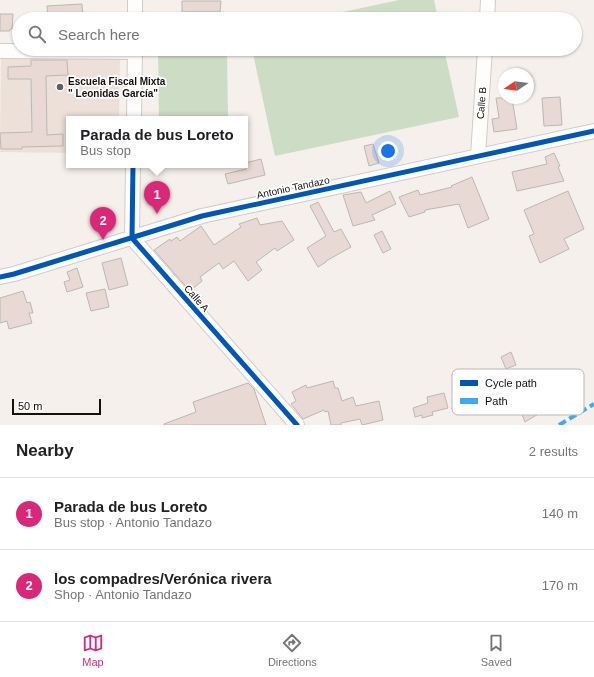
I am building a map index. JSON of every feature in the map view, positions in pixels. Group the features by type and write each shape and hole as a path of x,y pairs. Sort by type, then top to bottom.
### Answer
{"street":[{"path":"135,0 135,12"},
{"path":"487,12 488,0"},
{"path":"0,50 12,50"},
{"path":"134,116 135,56"},
{"name":"Calle B","path":"478,156 485,56"},
{"name":"Antonio Tandazo","path":"0,277 202,216 594,132"},
{"path":"132,238 133,168"},
{"name":"Calle A","path":"132,238 297,425"}],"shaded area":[{"name":"Escuela Fiscal Mixta \" Leonidas García\"","path":"1,53 12,53 12,56 120,56 119,116 66,116 66,153 0,152"}],"green space":[{"path":"399,0 434,0 437,12 343,12"},
{"path":"158,56 227,56 228,116 159,116"},
{"path":"254,56 446,56 459,117 275,156"}],"building":[{"path":"182,1 221,1 220,12 182,12"},
{"path":"82,4 83,12 47,12 47,6"},
{"path":"0,14 12,14 12,29 10,29 10,31 0,31"},
{"path":"31,60 67,60 68,75 46,76 47,135 63,134 63,146 1,149 0,133 32,132 31,79 8,79 8,67 31,66"},
{"path":"560,97 562,125 544,126 542,98"},
{"path":"496,98 498,98 498,104 513,104 517,129 494,132 492,119 499,118"},
{"path":"373,144 379,163 369,166 364,146"},
{"path":"554,153 560,166 558,167 564,181 517,191 512,172 547,164 545,157"},
{"path":"261,159 265,175 228,184 225,174 248,168 248,162"},
{"path":"472,177 489,219 468,228 459,204 425,210 425,212 409,217 399,197 418,190 420,195 452,187 451,186"},
{"path":"390,191 396,204 372,215 375,220 353,226 343,195 361,192 366,203"},
{"path":"568,191 584,229 564,239 569,249 540,263 529,236 534,234 524,210"},
{"path":"318,202 334,232 341,229 351,247 318,267 307,248 326,236 310,206"},
{"path":"257,218 260,225 282,221 294,240 277,251 275,248 256,262 262,270 248,281 234,261 223,269 219,263 200,277 202,281 190,291 154,250 170,239 171,241 177,237 180,241 201,226 214,245 241,227 239,224"},
{"path":"382,231 391,249 383,253 374,235"},
{"path":"121,258 128,285 109,290 102,263"},
{"path":"77,268 83,287 67,292 64,282 70,280 67,272"},
{"path":"105,289 109,307 91,311 86,293"},
{"path":"23,291 27,303 30,302 33,313 29,313 32,323 9,329 7,321 0,323 0,298"},
{"path":"511,352 516,365 506,369 501,357"},
{"path":"333,381 335,388 338,388 342,401 353,397 356,406 379,401 383,420 362,425 360,419 341,423 341,425 331,425 328,411 325,412 324,410 303,419 291,404 296,401 292,392 306,385 307,388"},
{"path":"248,383 254,389 266,425 164,425 196,412 193,402"},
{"path":"444,393 448,408 432,412 433,415 422,418 422,415 415,417 413,408 428,403 427,397"},
{"path":"522,415 537,415 525,422"}],"marked path":[{"path":"584,410 594,404"},
{"path":"559,425 576,415"}],"cycle path":[{"path":"0,277 202,216 594,131"},
{"path":"133,168 132,238 297,425"}],"place":[{"name":"Escuela Fiscal Mixta \" Leonidas García\"","path":"60,87"},
{"name":"Parada de bus Loreto","path":"157,214"},
{"name":"los compadres/Verónica rivera","path":"103,240"}]}
